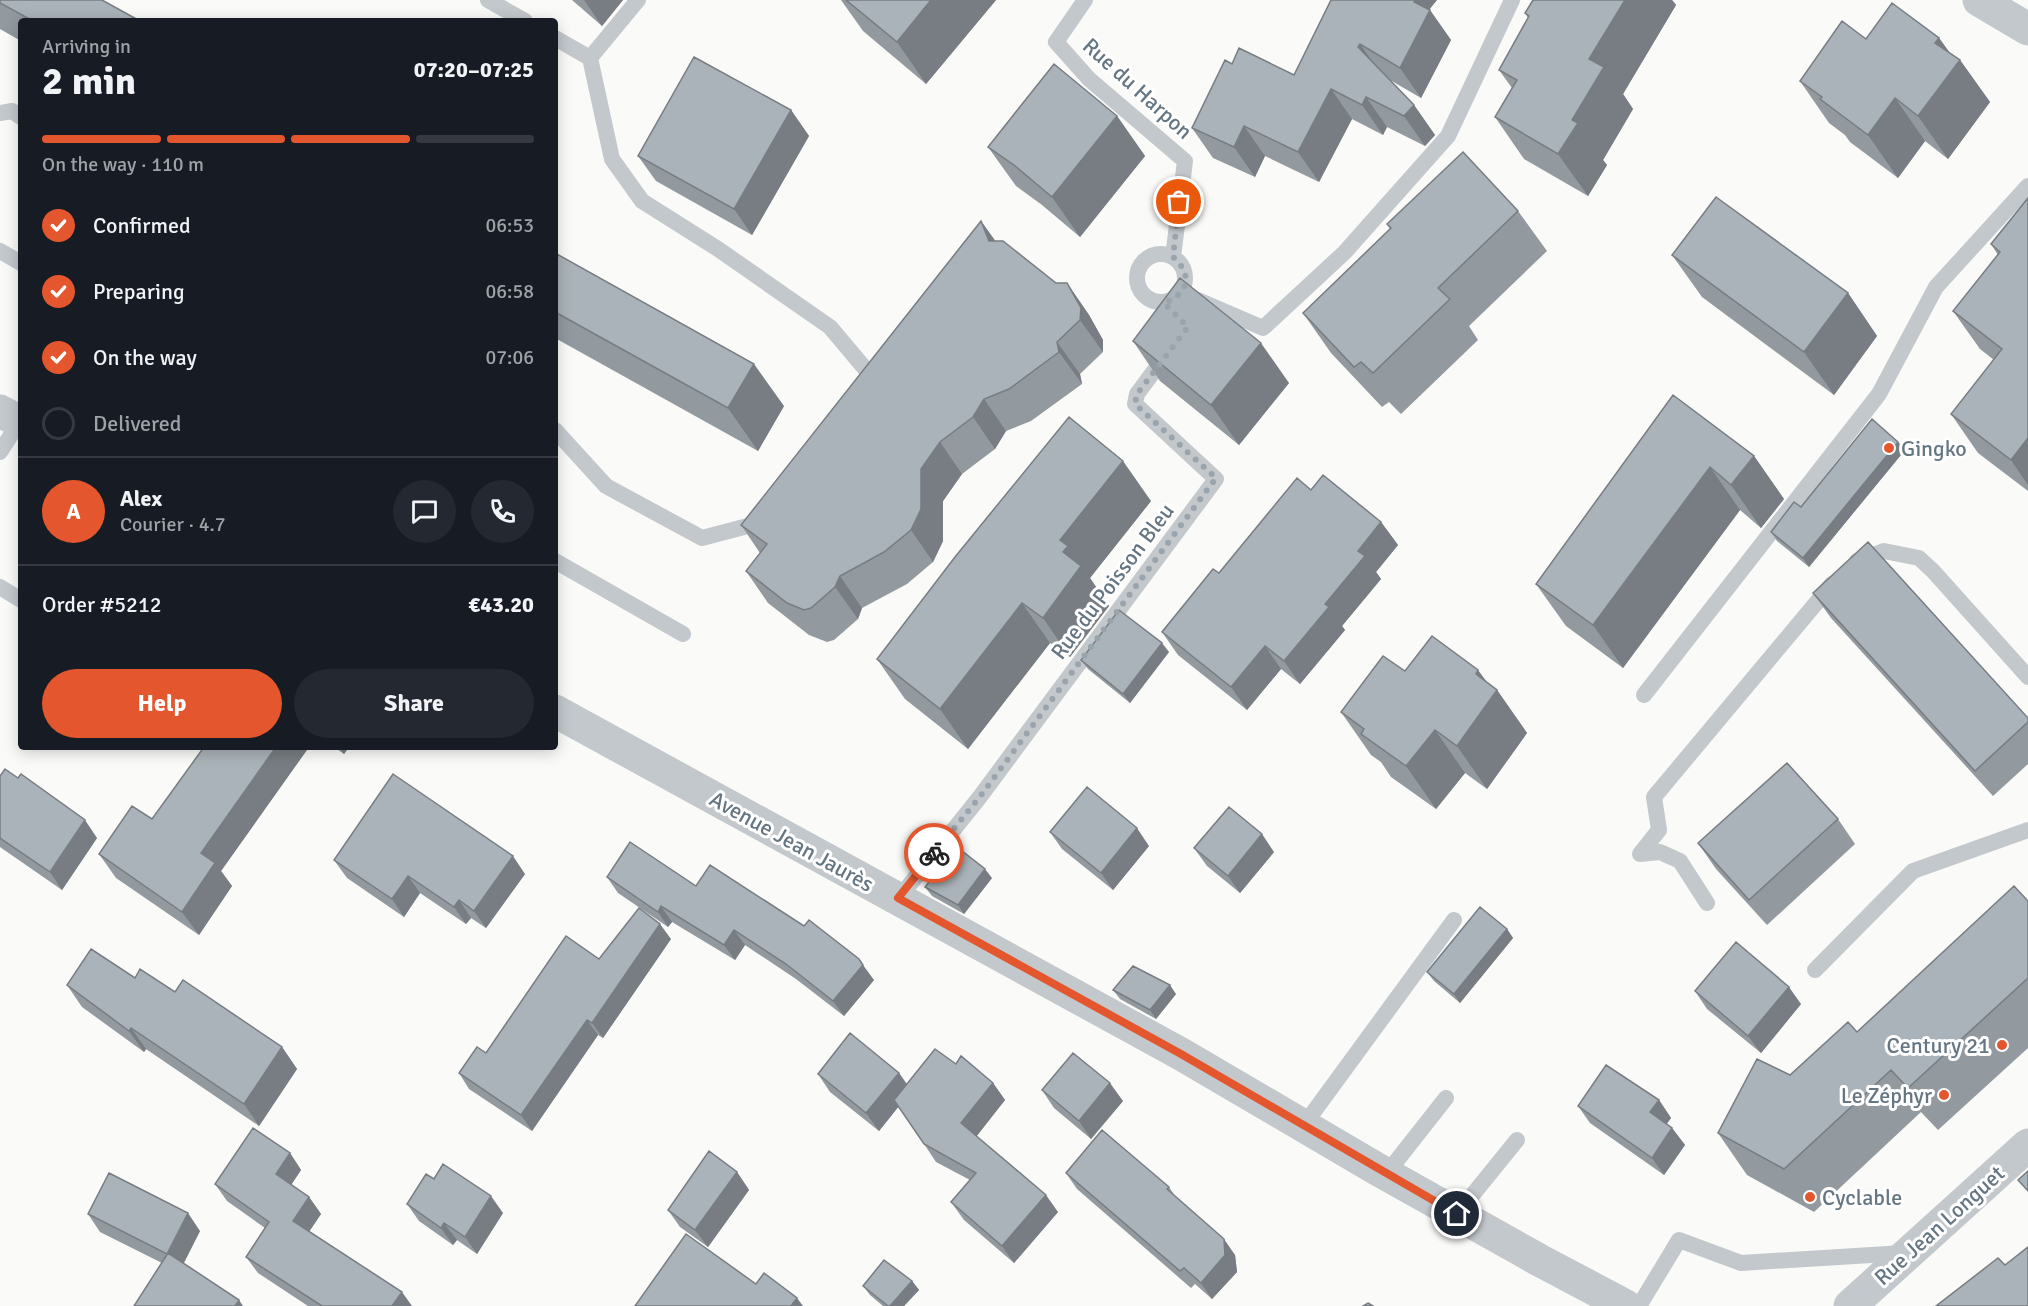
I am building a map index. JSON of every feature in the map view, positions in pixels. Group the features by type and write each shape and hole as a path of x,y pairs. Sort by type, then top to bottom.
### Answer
{"street":[{"path":"1979,0 2028,29"},
{"name":"Avenue Jean Jaurès","path":"558,713 1181,1054 1457,1214 1626,1306"},
{"name":"Rue Jean Longuet","path":"1850,1306 2028,1145"}],"lane":[{"path":"488,0 520,18"},
{"path":"590,58 638,0"},
{"name":"Rue du Harpon","path":"1085,0 1056,42 1089,79 1185,161 1173,257"},
{"path":"1181,293 1263,328 1344,253 1448,136 1512,0"},
{"path":"558,40 590,58 612,159 642,201 718,249 830,327 872,377 861,396"},
{"path":"0,113 12,111 18,115"},
{"path":"1644,695 1879,394 1936,287 2028,186"},
{"path":"0,251 18,260"},
{"path":"1158,254 1173,257 1181,264 1185,273 1185,283 1181,293 1164,303 1154,302 1145,297 1139,288 1137,278 1139,268 1151,256 1158,254"},
{"path":"1164,303 1180,319"},
{"name":"Rue du Poisson Bleu","path":"898,898 979,798 1216,478 1135,404 1137,394 1175,344"},
{"path":"0,452 14,418"},
{"path":"558,433 606,486 702,538 762,524 770,515"},
{"path":"1707,903 1680,861 1660,852 1640,854 1659,830 1653,798 1848,565 1884,551 1919,558 2028,677"},
{"path":"558,563 683,634"},
{"path":"0,587 18,598"},
{"path":"1815,970 1914,871 2028,830"},
{"path":"1304,1125 1454,920"},
{"path":"1387,1173 1446,1098"},
{"path":"1457,1214 1517,1140"},
{"path":"1640,1306 1679,1240 1741,1263 1908,1253"}],"building":[{"path":"0,0 102,0 135,18 28,18 0,3"},
{"path":"846,0 931,0 897,42"},
{"path":"1331,0 1415,0 1414,2 1430,10 1400,68 1360,44 1358,47 1414,105 1404,116 1366,97 1362,105 1331,89 1298,152 1244,126 1234,147 1192,128 1225,60 1232,64 1239,48 1294,75"},
{"path":"1533,0 1625,0 1589,59 1604,67 1572,120 1578,123 1558,154 1495,117 1517,80 1499,70 1529,16 1525,13"},
{"path":"1892,3 1939,38 1935,43 1960,60 1918,116 1895,98 1868,135 1800,81 1842,21 1866,39"},
{"path":"694,57 791,110 734,209 638,156"},
{"path":"1054,64 1117,116 1052,197 1014,165 988,147"},
{"path":"1463,152 1518,211 1438,288 1450,299 1373,373 1361,362 1354,367 1303,313 1391,228 1387,224"},
{"path":"1716,197 1848,293 1804,352 1672,255"},
{"path":"2028,198 2028,438 2011,460 1951,414 2002,349 1953,311 2000,252 1991,244"},
{"path":"981,221 989,241 1003,241 1056,283 1067,283 1081,308 1080,320 1057,342 1059,352 1009,389 984,399 973,417 940,442 921,469 921,509 911,530 884,552 840,576 835,587 811,608 804,610 787,603 746,571 767,544 741,525"},
{"path":"558,255 754,364 728,408 558,314"},
{"path":"1180,278 1261,343 1211,405 1133,341"},
{"path":"1673,395 1754,456 1731,485 1710,467 1593,625 1536,584"},
{"path":"1069,417 1123,461 1060,540 1068,546 1063,552 1081,566 1043,618 1022,603 940,709 877,659 955,557"},
{"path":"1872,419 1898,442 1803,558 1771,532 1794,502 1801,507"},
{"path":"1323,475 1381,522 1358,551 1365,556 1325,604 1329,607 1284,661 1265,646 1231,687 1162,632 1213,569 1219,573 1297,478 1311,490"},
{"path":"1868,542 2028,718 2028,722 1975,771 1813,593"},
{"path":"1119,610 1162,643 1123,694 1081,660"},
{"path":"1432,636 1478,670 1476,674 1497,690 1457,746 1435,730 1406,766 1361,734 1364,729 1341,712 1383,656 1405,671"},
{"path":"202,750 274,750 201,853 215,863 182,912 99,854 132,806 152,819"},
{"path":"1787,763 1838,819 1749,900 1698,843"},
{"path":"5,769 18,778 21,774 85,820 50,872 0,838 0,776"},
{"path":"393,774 513,856 474,911 459,900 454,907 408,876 392,899 334,860"},
{"path":"1087,787 1137,828 1101,873 1050,832"},
{"path":"1229,807 1262,834 1228,876 1194,848"},
{"path":"630,842 696,886 710,865 804,926 809,920 859,959 863,965 833,1001 786,964 734,930 724,945 661,906 658,912 607,877"},
{"path":"957,847 985,869 958,905 925,887"},
{"path":"2014,886 2028,901 2028,978 1908,1088 1891,1070 1784,1169 1718,1133 1757,1059 1790,1075 1848,1022 1857,1032"},
{"path":"1480,907 1507,929 1454,994 1427,972"},
{"path":"639,908 660,924 592,1023 587,1020 521,1115 459,1073 477,1047 486,1053 566,936 599,959"},
{"path":"1736,942 1789,987 1748,1036 1695,991"},
{"path":"91,949 135,978 140,969 175,992 183,980 282,1047 244,1104 131,1028 129,1031 67,985"},
{"path":"1133,966 1170,985 1150,1010 1113,990"},
{"path":"850,1033 899,1073 866,1113 818,1074"},
{"path":"935,1049 956,1064 961,1056 993,1083 961,1123 1046,1195 1002,1246 951,1202 976,1173 924,1144 894,1100"},
{"path":"1073,1053 1110,1083 1079,1121 1042,1090"},
{"path":"1606,1065 1659,1100 1650,1112 1672,1128 1652,1158 1578,1106"},
{"path":"253,1128 290,1153 276,1174 309,1197 293,1221 402,1292 392,1306 322,1306 246,1257 269,1222 215,1184"},
{"path":"1102,1130 1169,1187 1167,1189 1224,1239 1225,1255 1201,1283 1184,1268 1180,1271 1066,1173"},
{"path":"709,1151 737,1172 695,1230 668,1210"},
{"path":"443,1164 491,1196 465,1237 444,1223 441,1228 407,1204 426,1174 434,1179"},
{"path":"2028,1171 2028,1191 2018,1180"},
{"path":"109,1173 188,1213 167,1254 88,1214"},
{"path":"686,1234 756,1284 764,1273 797,1298 791,1306 635,1306"},
{"path":"2028,1247 2028,1306 1936,1306 1998,1258 2005,1265"},
{"path":"168,1253 239,1300 235,1306 134,1306"},
{"path":"884,1260 912,1281 890,1306 863,1286"}],"way so far":[{"path":"934,853 979,798 1216,478 1135,404 1137,394 1188,327 1164,303 1181,293 1185,283 1185,273 1181,264 1173,257 1179,202"}],"place":[{"name":"Gingko","path":"1889,448"},
{"name":"Century 21","path":"2002,1045"},
{"name":"Le Zéphyr","path":"1944,1095"},
{"name":"Cyclable","path":"1810,1197"}],"route":[{"path":"934,853 898,898 1181,1054 1457,1214"}]}
